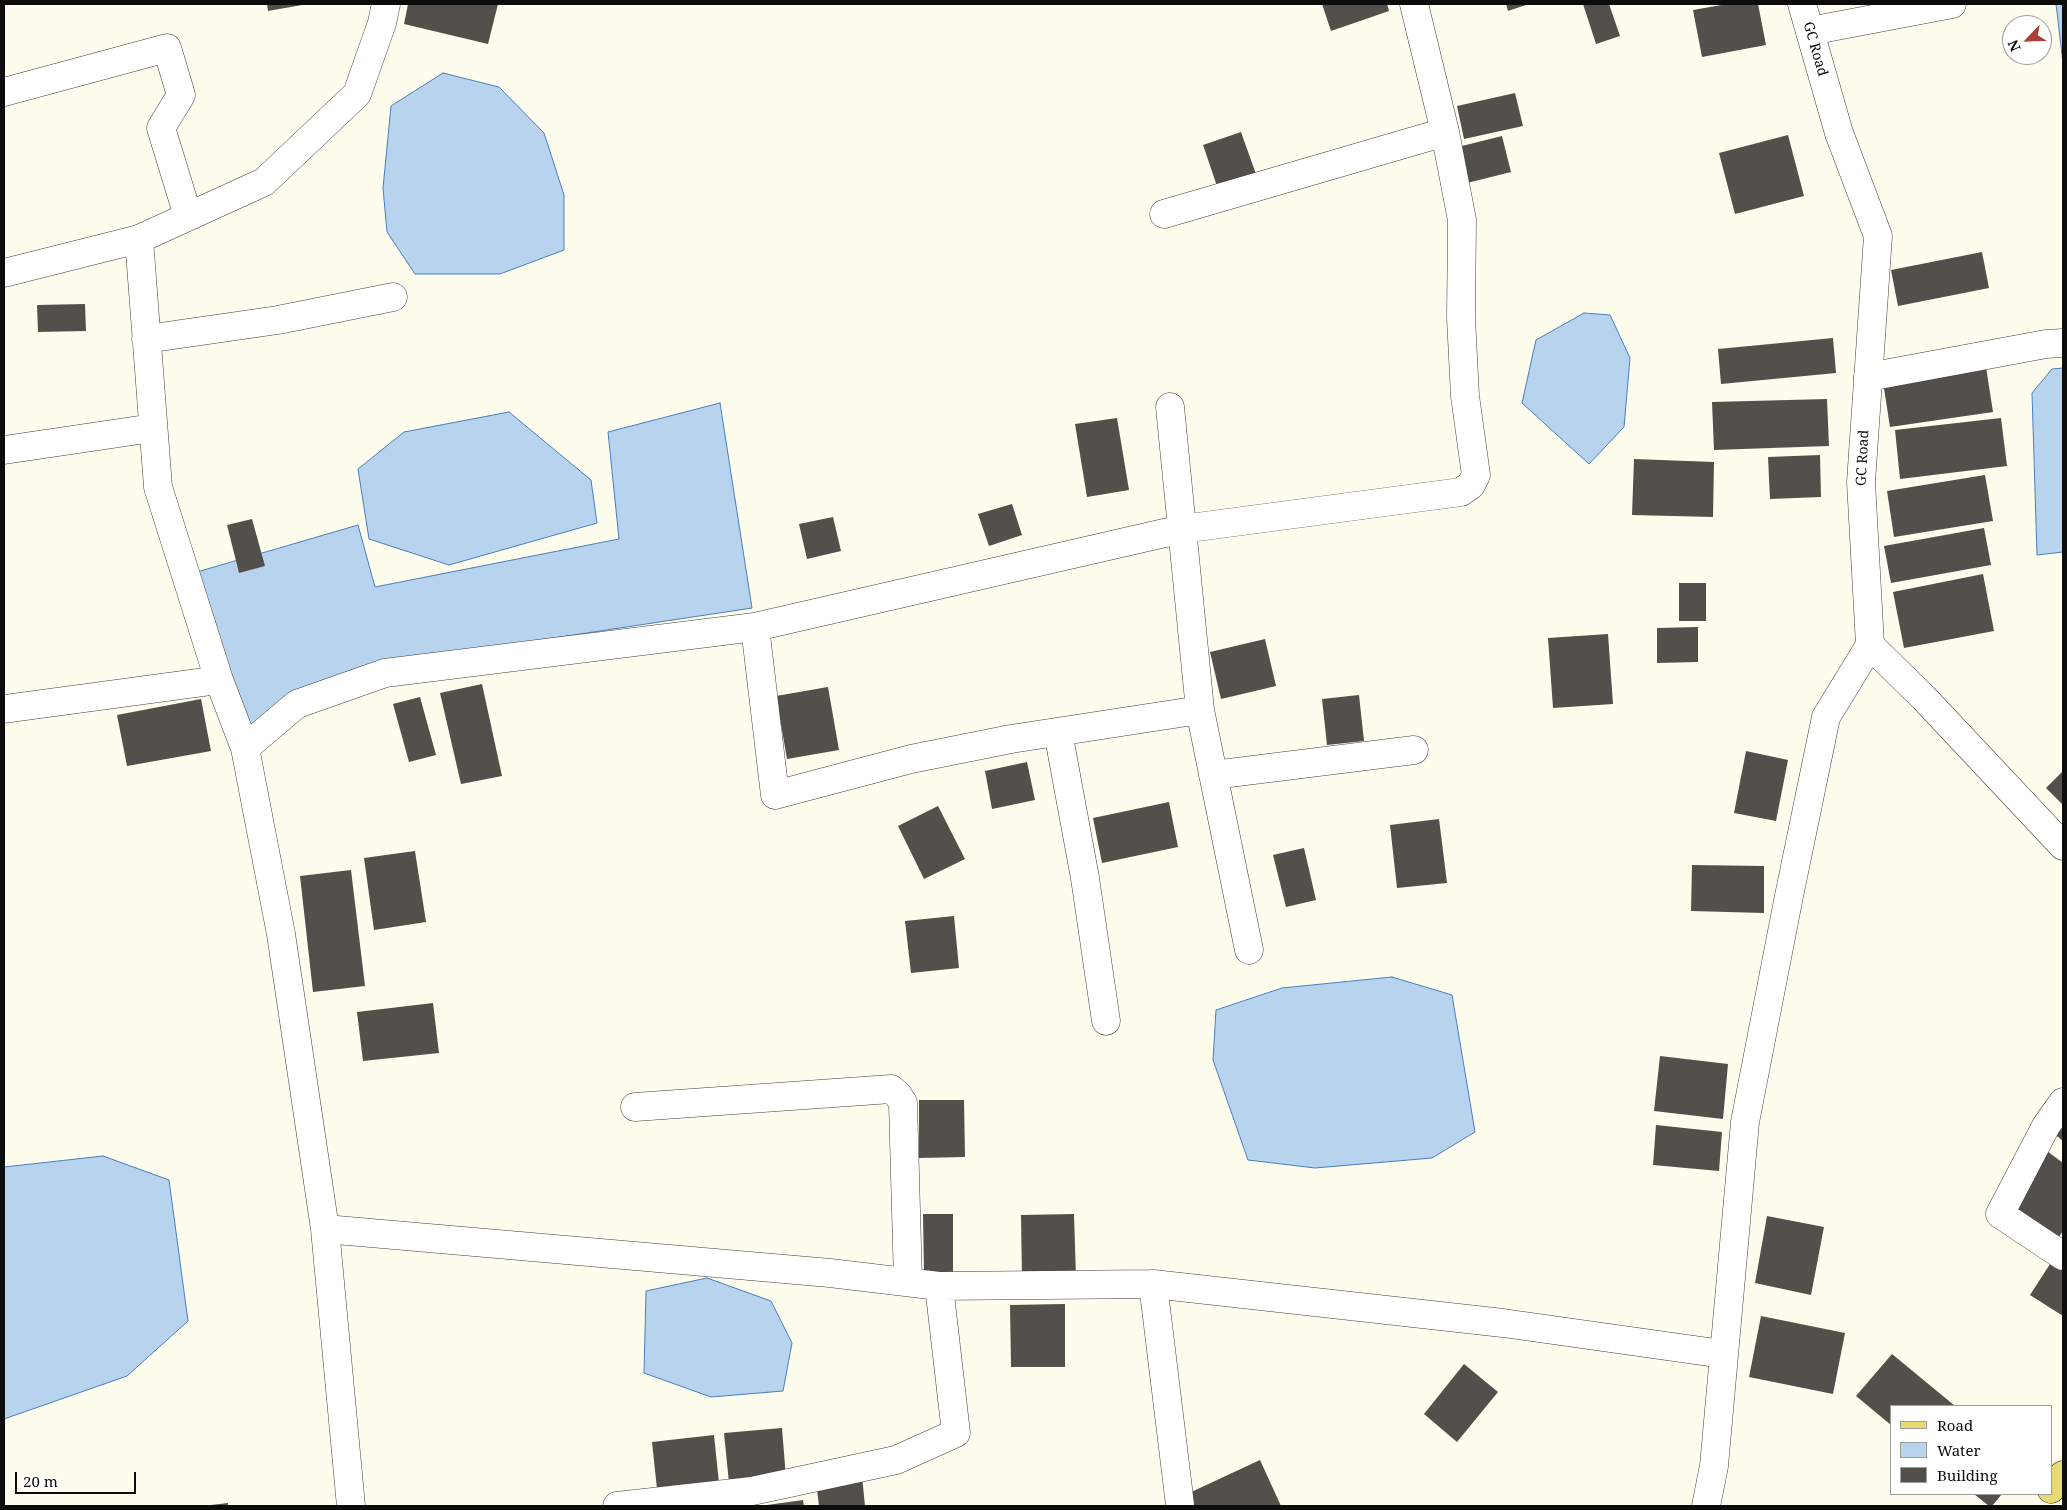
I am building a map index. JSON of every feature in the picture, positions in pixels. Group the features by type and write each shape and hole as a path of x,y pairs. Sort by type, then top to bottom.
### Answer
{"main road":[{"path":"2052,1488 2063,1475"},
{"path":"2036,1506 2046,1495"}],"street":[{"path":"4,273 139,239 264,182 357,94 382,23 386,4"},
{"path":"245,748 297,704 385,673 755,627 1182,529 1461,492 1471,485 1476,475 1465,396 1461,318 1462,220 1446,132 1414,4"},
{"name":"GC Road","path":"1802,4 1839,133 1878,236 1861,482 1870,645"},
{"path":"1810,31 1952,4"},
{"path":"4,92 168,48 181,95 161,128 188,216"},
{"path":"1164,214 1446,132"},
{"path":"139,239 158,487 219,680 245,748 281,934 325,1229 351,1506"},
{"path":"146,340 278,320 393,297"},
{"path":"1868,377 2046,344 2063,343"},
{"path":"1170,406 1200,710 1248,950"},
{"path":"4,450 153,428"},
{"path":"755,627 775,795 911,758 1058,732 1200,710"},
{"path":"1706,1506 1714,1466 1745,1122 1790,887 1826,716 1870,645 1924,698 2063,846"},
{"path":"4,709 219,680"},
{"path":"1058,732 1085,878 1106,1021"},
{"path":"1213,775 1414,750"},
{"path":"635,1108 890,1089 898,1095 903,1103 908,1282"},
{"path":"2063,1102 2046,1126 2000,1214 2063,1256"},
{"path":"325,1229 830,1273 939,1286 1153,1284 1504,1323 1724,1354"},
{"path":"1153,1284 1180,1505"},
{"path":"617,1506 752,1491 896,1460 956,1434 939,1286"}],"water":[{"path":"2056,4 2063,4 2063,63"},
{"path":"443,73 499,87 544,133 564,195 564,250 500,274 415,274 387,232 383,188 391,106"},
{"path":"1584,313 1610,315 1630,358 1624,427 1589,464 1522,403 1536,340"},
{"path":"2063,368 2063,552 2037,555 2032,393 2052,369"},
{"path":"720,403 752,608 421,658 249,729 197,572 358,525 375,587 619,539 608,432"},
{"path":"509,412 591,480 597,523 449,565 369,539 358,469 404,432"},
{"path":"1392,977 1452,995 1475,1132 1432,1158 1315,1168 1248,1160 1213,1060 1216,1010 1282,988"},
{"path":"103,1156 169,1180 188,1321 127,1376 4,1419 4,1167"},
{"path":"707,1278 771,1301 792,1343 783,1391 711,1397 644,1373 646,1291"}],"building":[{"path":"267,4 302,4 302,5 268,11"},
{"path":"408,4 498,4 488,44 404,24"},
{"path":"1322,4 1387,4 1389,11 1331,31"},
{"path":"1506,4 1529,4 1508,11"},
{"path":"1583,4 1609,4 1620,36 1596,44"},
{"path":"1727,4 1758,4 1766,45 1702,57 1693,10"},
{"path":"1515,93 1523,126 1464,139 1457,106"},
{"path":"1241,132 1257,177 1218,189 1203,145"},
{"path":"1788,135 1804,196 1735,214 1719,153"},
{"path":"1502,136 1511,172 1467,183 1458,147"},
{"path":"1982,252 1989,288 1898,306 1891,270"},
{"path":"85,304 86,331 38,332 37,305"},
{"path":"1833,338 1836,373 1721,384 1718,349"},
{"path":"1986,367 1993,412 1890,427 1883,382"},
{"path":"1827,399 1829,446 1714,450 1712,402"},
{"path":"1117,418 1129,490 1087,497 1075,424"},
{"path":"2001,418 2007,466 1900,479 1895,430"},
{"path":"1820,455 1821,497 1770,499 1768,457"},
{"path":"1634,459 1714,462 1713,517 1632,515"},
{"path":"1985,475 1993,521 1894,537 1887,491"},
{"path":"1012,504 1022,535 989,546 978,514"},
{"path":"833,517 841,551 807,559 799,524"},
{"path":"252,519 265,566 239,573 227,525"},
{"path":"1984,528 1991,565 1891,583 1884,546"},
{"path":"1983,574 1994,631 1904,648 1893,592"},
{"path":"1679,583 1706,583 1706,621 1679,621"},
{"path":"1698,627 1698,662 1657,663 1657,628"},
{"path":"1608,634 1613,704 1553,708 1548,638"},
{"path":"1265,639 1276,686 1221,699 1210,652"},
{"path":"482,684 502,776 461,784 440,693"},
{"path":"828,687 839,750 787,759 776,696"},
{"path":"1359,695 1364,741 1327,745 1322,699"},
{"path":"420,697 436,755 409,762 393,704"},
{"path":"201,699 211,751 127,766 117,715"},
{"path":"1746,751 1788,760 1776,821 1734,813"},
{"path":"1027,762 1035,800 992,809 985,771"},
{"path":"2063,771 2063,805 2046,788"},
{"path":"1169,802 1178,847 1102,863 1093,818"},
{"path":"938,806 965,859 924,879 898,826"},
{"path":"1439,819 1447,883 1397,888 1390,825"},
{"path":"1304,848 1316,900 1286,907 1273,855"},
{"path":"415,851 426,922 374,930 364,858"},
{"path":"1692,865 1764,866 1764,913 1691,911"},
{"path":"351,870 365,986 313,992 300,876"},
{"path":"954,916 959,968 911,973 905,921"},
{"path":"433,1003 439,1053 363,1061 357,1012"},
{"path":"1660,1056 1728,1064 1723,1119 1654,1111"},
{"path":"919,1100 964,1100 965,1157 919,1158"},
{"path":"2063,1117 2063,1141 2051,1131"},
{"path":"1656,1125 1722,1132 1719,1171 1653,1165"},
{"path":"2047,1151 2063,1163 2063,1231 2056,1241 2008,1206"},
{"path":"923,1214 953,1214 953,1274 924,1274"},
{"path":"1074,1214 1076,1278 1022,1279 1021,1215"},
{"path":"1767,1216 1824,1227 1811,1295 1755,1283"},
{"path":"2052,1261 2063,1268 2063,1316 2030,1295"},
{"path":"1065,1304 1065,1367 1011,1367 1010,1305"},
{"path":"1761,1316 1845,1333 1833,1394 1749,1377"},
{"path":"1892,1354 1954,1405 1890,1405 1890,1424 1856,1396"},
{"path":"1464,1364 1498,1392 1457,1442 1424,1414"},
{"path":"782,1428 786,1478 729,1483 724,1433"},
{"path":"714,1435 719,1483 657,1489 652,1442"},
{"path":"1260,1460 1281,1506 1193,1506 1187,1494"},
{"path":"862,1476 865,1506 819,1506 816,1481"},
{"path":"1975,1495 2001,1495 1992,1506 1989,1506"},
{"path":"803,1500 804,1506 767,1506 767,1505"},
{"path":"228,1503 228,1506 211,1506 211,1505"}]}
